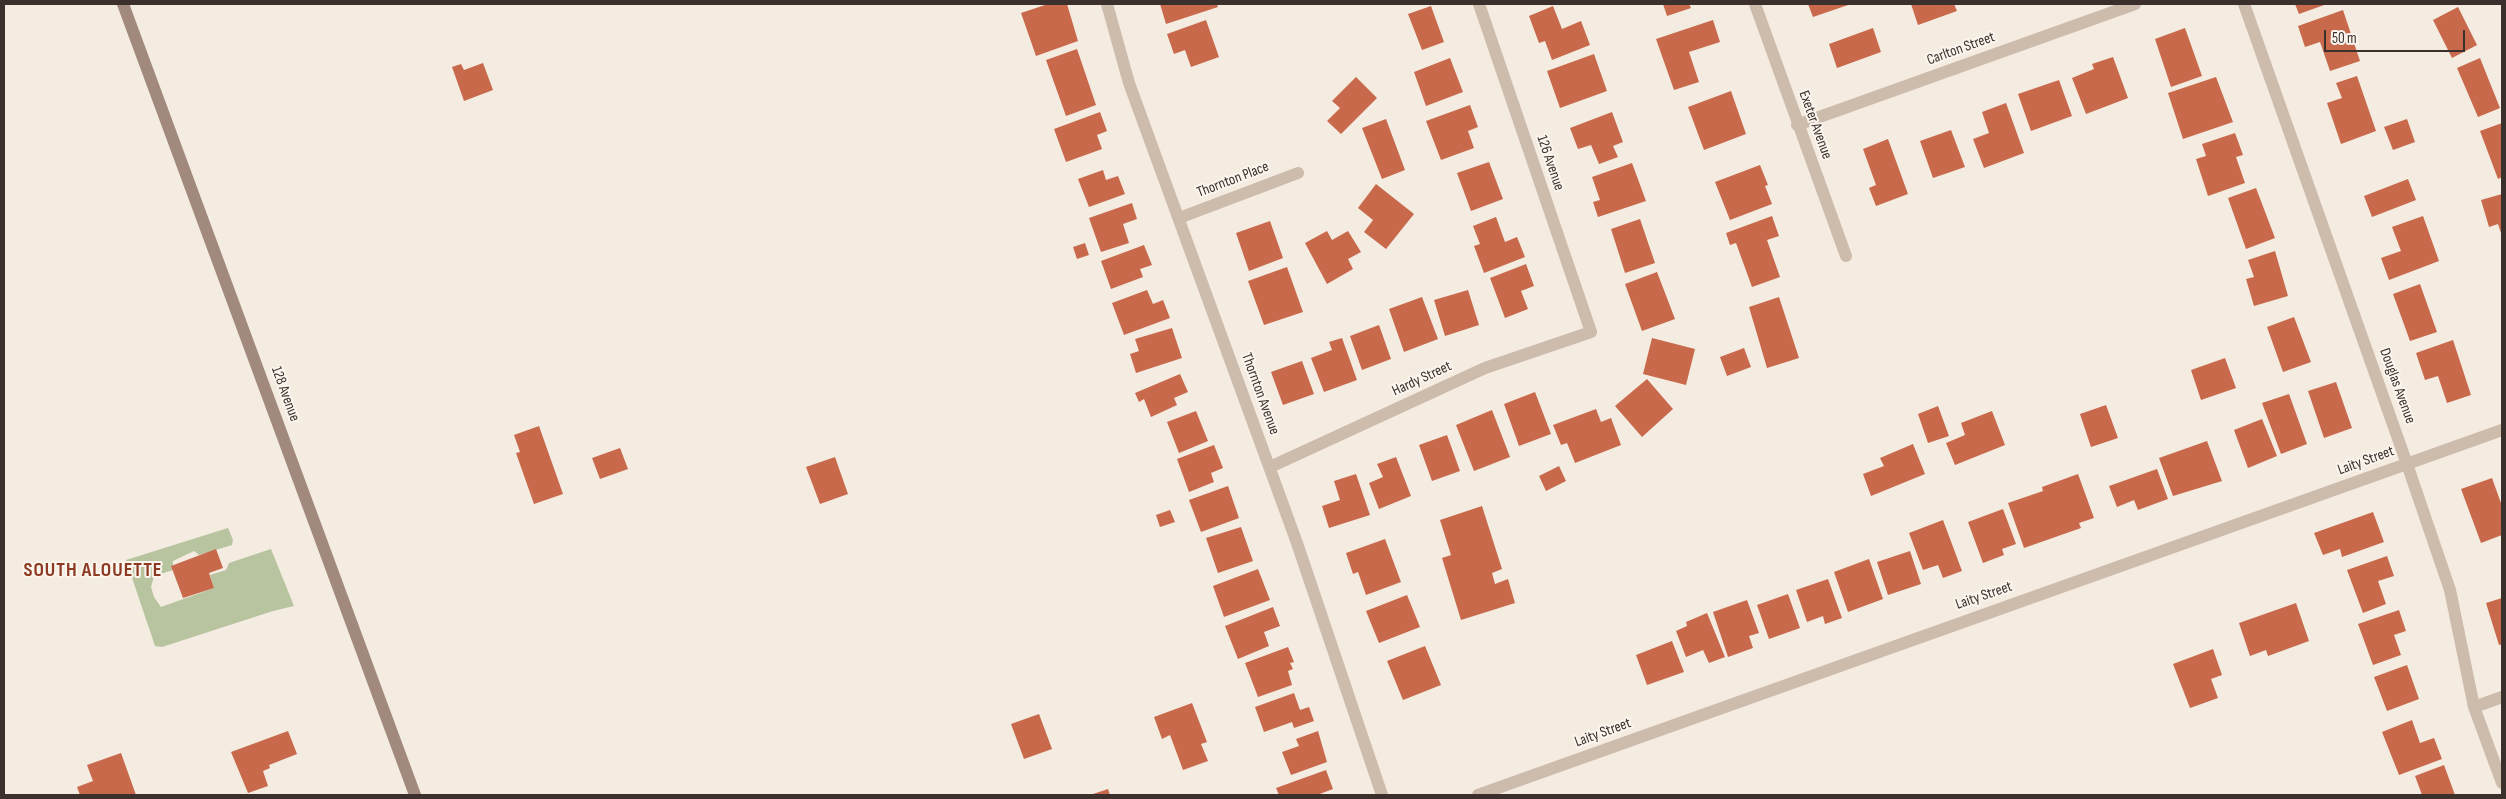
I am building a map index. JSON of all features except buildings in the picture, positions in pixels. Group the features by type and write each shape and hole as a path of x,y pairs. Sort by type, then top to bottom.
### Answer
{"main road":[{"name":"128 Avenue","path":"123,4 415,795"}],"street":[{"name":"Thornton Avenue","path":"1107,4 1130,83 1270,467 1382,795"},
{"name":"126 Avenue","path":"1479,4 1591,332"},
{"name":"Exeter Avenue","path":"1755,4 1797,125 1846,256"},
{"name":"Carlton Street","path":"1797,125 2135,4"},
{"name":"Douglas Avenue","path":"2244,4 2450,590 2474,707 2502,783"},
{"name":"Thornton Place","path":"1179,218 1298,173"},
{"name":"Hardy Street","path":"1270,467 1485,368 1591,332"},
{"name":"Laity Street","path":"1478,795 2502,430"},
{"path":"2474,707 2502,697"}],"green space":[{"path":"228,528 233,540 232,545 199,555 194,551 173,561 173,570 154,576 151,587 154,597 161,607 214,588 210,575 226,570 229,563 271,549 294,606 162,647 155,646 126,560"}],"district":[{"name":"SOUTH ALOUETTE","path":"93,571"}]}
